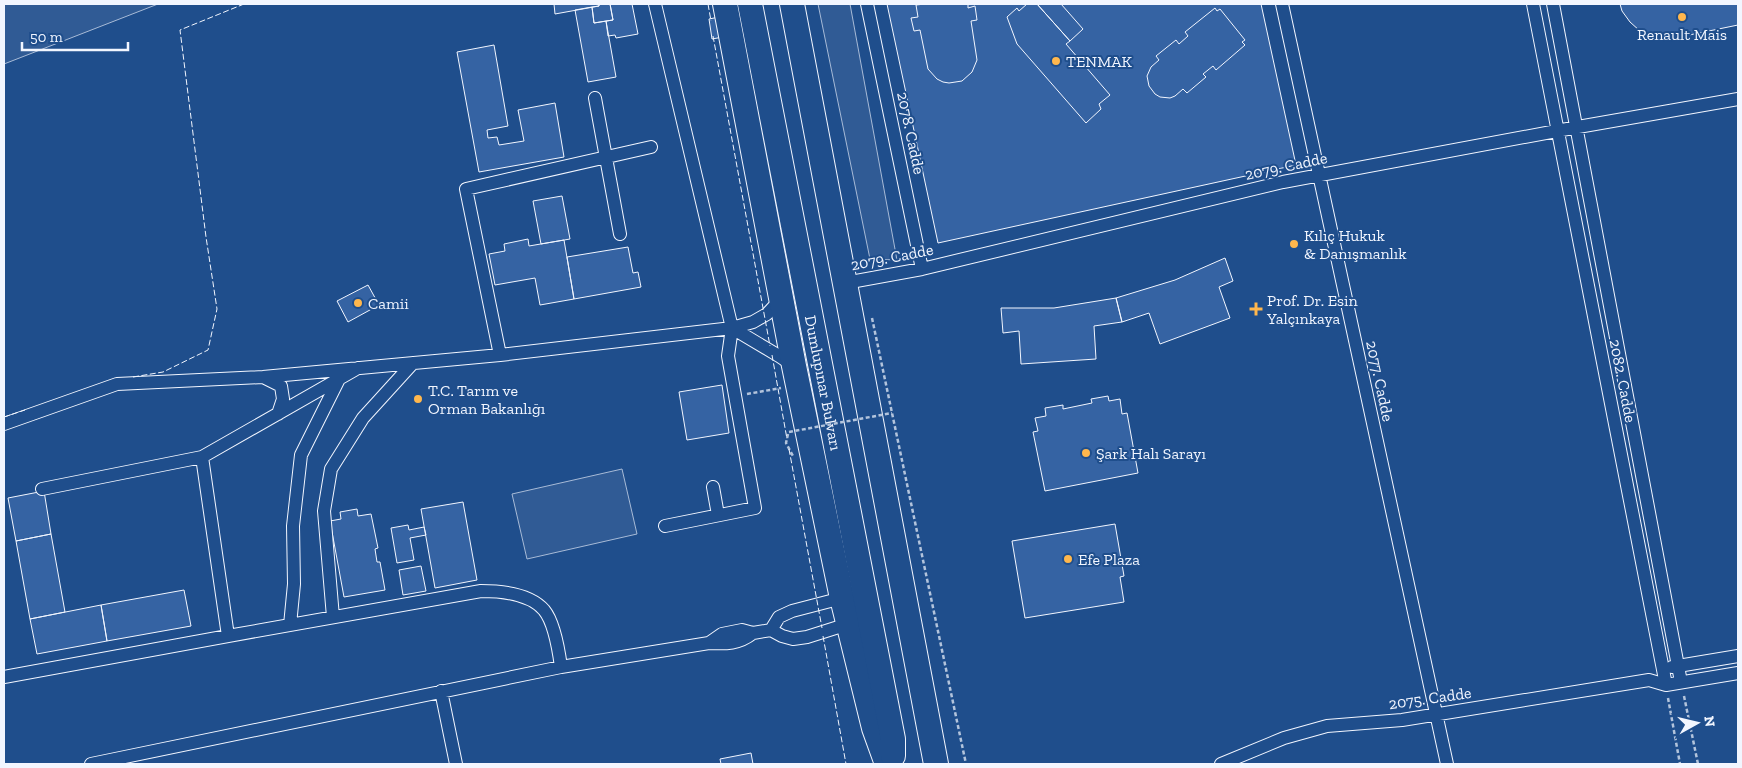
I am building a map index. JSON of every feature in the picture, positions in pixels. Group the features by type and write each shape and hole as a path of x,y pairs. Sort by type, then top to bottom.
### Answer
{"highway":[{"path":"725,4 794,366 842,598 874,728 887,764"},
{"name":"Dumlupınar Bulvarı","path":"750,4 892,739 894,764"},
{"path":"792,4 936,764"}],"street":[{"path":"655,4 732,328 728,356 755,508 665,526"},
{"name":"2078. Cadde","path":"867,4 922,269"},
{"name":"2077. Cadde","path":"1282,4 1447,764"},
{"name":"2082. Cadde","path":"1533,4 1666,685"},
{"name":"2082. Cadde","path":"1553,4 1578,127 1681,682"},
{"path":"595,98 620,234"},
{"name":"2079. Cadde","path":"845,283 922,269 1251,189 1318,175 1738,99"},
{"path":"500,354 466,190 651,147"},
{"path":"4,424 117,384 263,377 500,354 732,328 752,322 767,314 781,299"},
{"path":"732,328 794,366"},
{"path":"333,617 324,511 331,469 363,418 413,363"},
{"path":"42,489 202,458 358,368"},
{"path":"263,377 281,386 283,399 278,414"},
{"path":"290,625 294,584 293,526 301,456 339,379"},
{"path":"202,458 228,636"},
{"path":"713,487 718,515"},
{"path":"4,677 481,591 499,591 529,600 545,610 556,637 561,667"},
{"path":"771,630 779,617 842,598"},
{"path":"91,764 135,760 441,691 561,667 709,643 725,644 744,640 753,634 771,630 782,636 793,638 807,637 848,624"},
{"path":"1649,680 1662,669 1738,656"},
{"name":"2075. Cadde","path":"1221,764 1284,738 1327,726 1402,720 1649,680 1666,685 1738,673"},
{"path":"441,691 456,764"}],"path":[{"path":"872,317 966,764"},
{"path":"735,395 784,388"},
{"path":"796,463 786,443 789,432 892,413"},
{"path":"1681,682 1698,764"},
{"path":"1666,685 1680,764"}],"shaded area":[{"path":"4,4 158,4 4,64"},
{"path":"818,4 850,4 897,260 870,259"},
{"path":"622,469 637,534 527,559 512,494"}],"building":[{"path":"554,4 599,4 599,6 555,14"},
{"path":"599,4 610,4 613,20 594,23 592,7 599,6"},
{"path":"610,4 632,4 638,34 616,38 615,35 608,36 606,21 613,20"},
{"path":"887,4 1261,4 1296,165 938,243"},
{"path":"968,4 968,8 975,6 977,20 971,21 977,60 972,72 962,81 943,82 937,79 928,69 920,30 914,31 911,18 918,17 916,5"},
{"name":"TENMAK","path":"1027,4 1037,4 1070,41 1066,44 1110,95 1099,104 1101,109 1086,123 1017,44 1007,17 1017,8 1019,11"},
{"path":"1037,4 1061,4 1083,29 1070,41"},
{"name":"Renault Mais","path":"1620,4 1738,4 1738,25 1665,40 1652,37 1640,31 1630,22 1622,11"},
{"path":"592,7 594,23 606,21 616,77 588,82 575,10"},
{"path":"1215,8 1217,11 1220,9 1245,40 1242,42 1245,45 1216,70 1213,66 1203,74 1206,77 1187,93 1183,89 1170,98 1160,97 1155,94 1149,86 1147,76 1151,67 1159,60 1156,56 1176,40 1179,44 1188,36 1185,32"},
{"path":"719,17 723,37 712,39 709,19"},
{"path":"494,45 508,126 487,130 488,138 497,137 499,145 524,141 518,110 555,103 564,157 479,172 457,52"},
{"path":"562,196 570,239 541,244 533,201"},
{"path":"528,239 529,246 564,240 574,299 540,305 535,278 495,285 489,254 505,251 504,244"},
{"path":"628,247 633,273 638,272 641,287 574,299 567,257"},
{"path":"1225,258 1233,281 1219,287 1230,318 1160,344 1149,313 1122,322 1116,298 1175,280"},
{"name":"Camii","path":"368,285 379,305 348,322 337,301"},
{"path":"1116,298 1122,322 1094,326 1096,359 1021,364 1019,331 1003,333 1001,308 1054,308"},
{"path":"722,385 729,433 687,440 679,392"},
{"name":"Şark Halı Sarayı","path":"1108,396 1109,401 1120,399 1122,414 1127,413 1138,473 1045,491 1033,432 1038,431 1035,418 1046,416 1045,408 1063,405 1063,409 1092,403 1091,399"},
{"path":"44,491 51,534 16,541 8,498"},
{"path":"463,502 477,580 435,588 421,509"},
{"path":"357,509 358,516 371,514 378,548 375,549 377,562 380,562 385,590 344,597 330,521 341,519 340,512"},
{"name":"Efe Plaza","path":"1115,524 1124,576 1120,577 1124,602 1025,618 1012,541"},
{"path":"408,525 409,530 424,527 426,535 410,538 414,560 397,563 391,528"},
{"path":"51,534 65,612 30,619 16,541"},
{"path":"421,566 426,591 403,595 399,570"},
{"path":"184,590 191,626 107,641 101,605"},
{"path":"101,605 107,641 37,654 30,619"},
{"path":"751,753 753,764 721,764 720,759"}],"fence":[{"path":"133,377 163,372 208,350 217,309 180,30 244,4"},
{"path":"708,4 711,21"},
{"path":"713,36 770,346"},
{"path":"772,355 787,439"},
{"path":"4,417 25,410"},
{"path":"789,449 822,628"},
{"path":"823,636 846,764"}],"place":[{"name":"Renault Mais","path":"1682,17"},
{"name":"TENMAK","path":"1056,61"},
{"name":"Kılıç Hukuk & Danışmanlık","path":"1294,244"},
{"name":"Camii","path":"358,303"},
{"name":"Prof. Dr. Esin Yalçınkaya","path":"1256,309"},
{"name":"T.C. Tarım ve Orman Bakanlığı","path":"418,399"},
{"name":"Şark Halı Sarayı","path":"1086,453"},
{"name":"Efe Plaza","path":"1068,559"}]}
